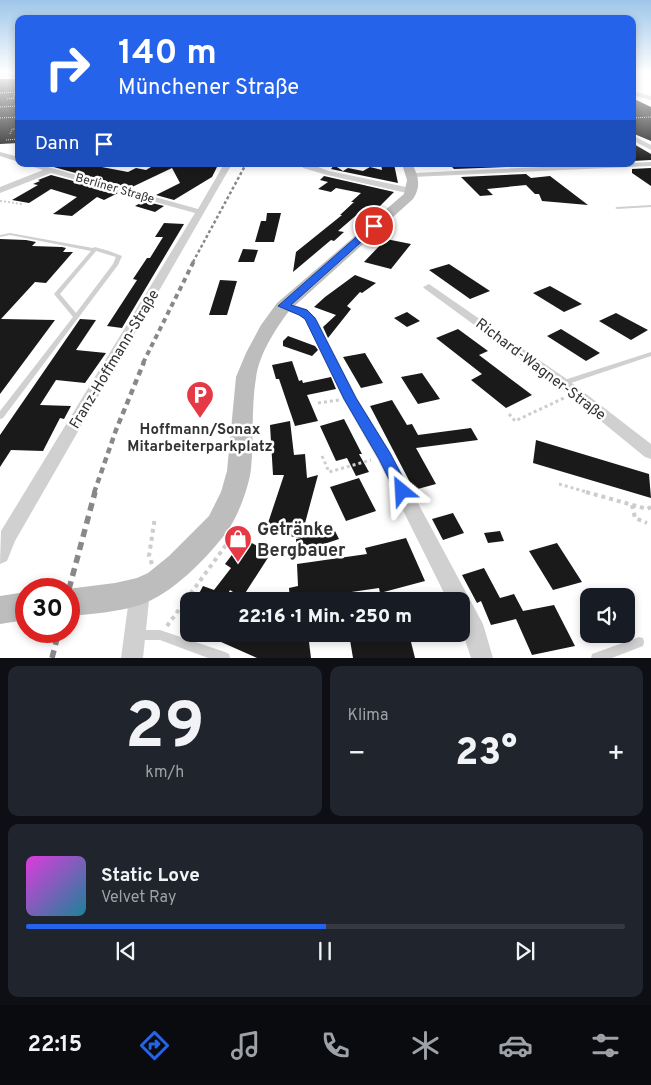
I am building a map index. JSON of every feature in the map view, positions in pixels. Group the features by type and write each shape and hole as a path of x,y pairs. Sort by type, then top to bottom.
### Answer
{"main road":[{"path":"80,601 116,597 149,587 179,565 218,524 233,492 239,471 246,377 255,353 270,325 284,306 409,196 410,177"},
{"path":"0,610 15,608"}],"street":[{"path":"636,139 651,148"},
{"path":"0,154 15,159"},
{"path":"636,165 651,164"},
{"name":"Berliner Straße","path":"40,167 200,212"},
{"name":"Franz-Hoffmann-Straße","path":"0,555 8,537 200,212 222,167"},
{"path":"309,167 327,173 410,177 595,167"},
{"path":"0,190 51,170"},
{"name":"Richard-Wagner-Straße","path":"429,287 575,393 651,454"},
{"path":"284,306 303,312 310,318 350,399 385,457 454,592"},
{"path":"132,658 135,636 149,587"},
{"path":"470,623 475,632 482,658"}],"lane":[{"path":"616,208 651,206"},
{"path":"0,236 10,234 95,249 119,256 116,264 0,416"},
{"path":"76,317 57,294 95,249"},
{"path":"563,384 651,354"},
{"path":"135,636 160,635 225,658"},
{"path":"596,658 639,642"}],"path":[{"path":"0,107 15,106"},
{"path":"0,118 15,117"},
{"path":"636,118 651,117"},
{"path":"10,134 12,129 15,129"},
{"path":"6,140 15,139"},
{"path":"0,201 22,204"},
{"path":"509,414 516,421 575,393"},
{"path":"318,403 350,399"},
{"path":"322,456 329,472 385,457"},
{"path":"559,484 647,509 651,507"},
{"path":"632,504 635,518 647,523"},
{"path":"149,587 149,556 156,517"}],"building":[{"path":"0,103 15,103 15,143 0,144"},
{"path":"636,103 642,103 651,107 651,141 636,135"},
{"path":"636,145 651,154 651,160 636,161"},
{"path":"54,167 102,167 128,172 136,168 146,170 151,167 217,167 212,177 174,200 156,195 180,183 172,168 130,188"},
{"path":"337,167 343,171 348,168 363,171 370,167 382,170 382,167 395,167 398,183 331,169"},
{"path":"452,167 506,167 454,169"},
{"path":"651,168 651,186 632,173 632,169"},
{"path":"526,174 531,178 550,176 588,205 542,201 539,194 535,194 526,185 487,189 493,195 480,196 461,177"},
{"path":"51,175 118,193 104,200 97,197 72,216 53,214 77,197 51,189 29,203 12,200 38,185 33,184 40,181 38,180"},
{"path":"324,176 394,192 372,214 360,212 338,231 344,232 334,241 331,240 293,272 296,252 342,215 340,215 361,193 336,188 331,192 318,189 328,182 320,180"},
{"path":"144,201 164,206 155,212 135,206"},
{"path":"267,213 281,213 274,242 255,242 261,221 266,221"},
{"path":"164,223 184,224 122,328 107,326 137,280 133,279 147,258 150,258 163,237 155,237"},
{"path":"0,239 26,240 36,242 32,246 62,247 66,248 63,252 73,252 46,283 35,282 1,319 55,320 0,394"},
{"path":"386,239 411,244 391,269 364,262"},
{"path":"243,249 258,250 254,262 238,262"},
{"path":"449,264 490,291 470,299 429,270"},
{"path":"355,275 376,283 362,293 360,292 347,306 351,309 328,338 323,327 336,315 314,307"},
{"path":"220,280 237,281 227,315 209,315"},
{"path":"550,286 582,304 564,312 533,293"},
{"path":"407,312 420,321 407,327 394,318"},
{"path":"616,313 648,330 631,340 599,321"},
{"path":"80,319 96,320 76,350 106,353 85,383 56,380 40,405 71,406 64,419 60,418 43,451 11,450 0,467 0,435"},
{"path":"458,329 488,351 479,355 532,395 506,408 471,380 482,374 436,338"},
{"path":"561,329 600,353 586,361 547,336"},
{"path":"288,336 315,346 318,350 312,356 283,346 283,341"},
{"path":"365,353 383,383 361,388 343,357"},
{"path":"292,361 299,381 302,380 303,383 331,377 336,389 307,395 318,421 295,426 279,379 276,379 272,365"},
{"path":"422,373 440,399 418,404 401,377"},
{"path":"392,400 407,425 412,424 418,435 471,428 478,440 416,448 436,484 414,490 370,406"},
{"path":"344,419 369,472 356,476 347,458 336,461 320,426"},
{"path":"290,421 294,455 305,454 307,478 318,475 301,538 265,532 284,475 273,475 270,425"},
{"path":"536,440 649,474 651,498 533,463"},
{"path":"359,478 376,511 346,521 330,487"},
{"path":"453,513 464,533 443,540 432,519"},
{"path":"333,527 339,539 297,553 296,539"},
{"path":"500,531 504,541 488,543 484,533"},
{"path":"406,538 425,581 384,592 380,592 379,588 351,592 289,592 289,588 298,586 297,564 367,554 365,548"},
{"path":"244,539 271,553 246,592 233,592 230,590 229,592 200,592 203,586 214,590 231,568 225,564"},
{"path":"557,543 582,582 553,590 529,551"},
{"path":"484,568 500,598 514,594 523,611 554,605 575,646 532,655 516,619 491,625 481,601 477,603 462,575"},
{"path":"221,642 309,642 311,658 257,658"},
{"path":"350,642 411,642 415,658 353,658"}],"railway":[{"path":"193,262 244,167"},
{"path":"143,363 194,261"},
{"path":"94,493 116,430 144,362"},
{"path":"72,578 95,492"},
{"path":"52,658 56,643"}],"place":[{"name":"Hoffmann/Sonax Mitarbeiterparkplatz","path":"200,419"},
{"name":"Getränke Bergbauer","path":"238,563"}],"route":[{"path":"374,226 284,306 303,312 310,318 350,399 385,457 402,491"}]}
